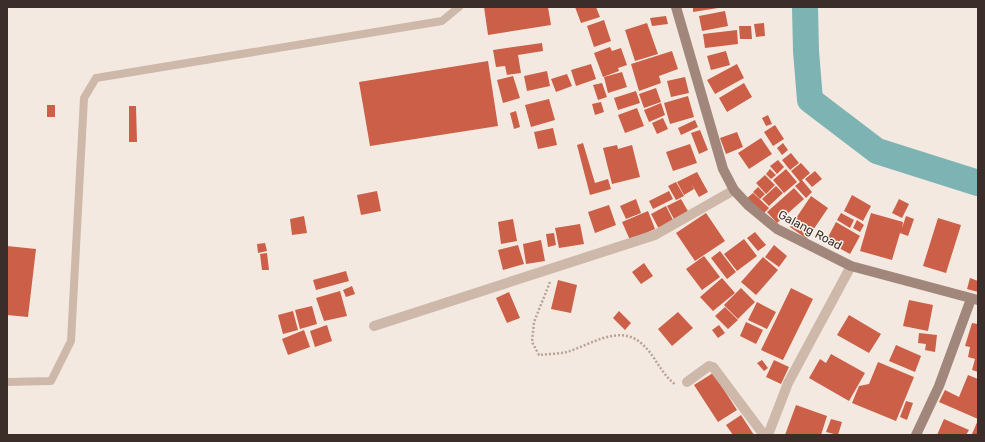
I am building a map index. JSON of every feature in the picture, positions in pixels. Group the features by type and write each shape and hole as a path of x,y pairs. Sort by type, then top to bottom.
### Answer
{"street":[{"name":"Galang Road","path":"676,7 722,169 734,190 749,206 777,229 851,266 975,300"},
{"path":"374,326 655,235 734,190"},
{"path":"768,435 788,383 851,266"},
{"path":"916,435 975,300"},
{"path":"687,382 708,366 713,367 764,435"}],"lane":[{"path":"7,382 51,381 71,341 84,98 96,78 442,21 460,7"}],"path":[{"path":"556,267 534,322 532,342 539,355 566,352 600,339 626,335 640,342 650,352 665,377 676,386 687,382"}],"building":[{"path":"484,7 548,7 551,25 488,35"},
{"path":"575,7 596,7 600,17 581,23"},
{"path":"693,7 718,7 718,8 693,12"},
{"path":"725,11 728,26 702,31 699,16"},
{"path":"666,16 668,24 652,26 650,18"},
{"path":"604,20 611,41 594,47 587,26"},
{"path":"647,23 658,54 635,61 625,30"},
{"path":"764,23 765,36 756,37 754,24"},
{"path":"739,26 751,26 752,39 740,39"},
{"path":"737,30 738,44 705,48 703,34"},
{"path":"542,43 543,51 518,55 521,73 507,75 505,66 496,67 493,50"},
{"path":"610,47 612,51 621,48 627,65 618,68 619,71 603,77 594,53"},
{"path":"672,51 678,69 659,76 661,83 639,91 631,64"},
{"path":"726,51 730,65 711,70 707,56"},
{"path":"488,61 498,126 370,146 359,82"},
{"path":"591,64 596,79 576,86 571,70"},
{"path":"737,64 744,78 715,94 707,80"},
{"path":"547,71 550,86 527,91 524,76"},
{"path":"622,72 627,87 608,93 604,77"},
{"path":"567,74 572,86 556,92 551,79"},
{"path":"513,76 520,98 503,103 497,80"},
{"path":"685,77 689,93 671,97 667,81"},
{"path":"602,83 607,97 598,100 593,85"},
{"path":"744,83 752,97 727,112 719,98"},
{"path":"656,88 661,102 644,108 639,94"},
{"path":"636,91 640,103 618,110 614,98"},
{"path":"688,96 694,117 670,124 664,103"},
{"path":"549,99 555,120 531,127 525,105"},
{"path":"601,102 604,112 595,115 592,104"},
{"path":"661,103 665,115 649,122 644,110"},
{"path":"47,105 55,105 55,117 47,117"},
{"path":"129,106 136,106 137,142 129,142"},
{"path":"637,108 644,126 625,133 618,115"},
{"path":"516,111 520,127 514,129 510,113"},
{"path":"768,115 772,124 766,126 762,118"},
{"path":"663,118 668,129 657,134 652,123"},
{"path":"695,120 698,127 681,135 678,128"},
{"path":"775,125 784,139 773,146 764,132"},
{"path":"553,128 557,145 538,149 534,132"},
{"path":"700,130 708,150 699,154 691,133"},
{"path":"737,132 743,147 726,154 720,138"},
{"path":"761,138 772,154 749,169 738,153"},
{"path":"583,143 595,183 608,179 611,189 590,195 577,145"},
{"path":"783,143 788,150 782,155 777,148"},
{"path":"690,144 697,163 673,171 666,152"},
{"path":"617,145 618,149 632,145 640,177 612,184 603,148"},
{"path":"791,153 799,163 790,170 782,160"},
{"path":"778,160 784,167 777,174 770,166"},
{"path":"801,163 810,173 802,180 812,192 806,198 795,186 800,182 791,171"},
{"path":"770,169 776,175 771,179 766,174"},
{"path":"786,169 797,182 784,193 773,180"},
{"path":"815,171 822,179 812,187 805,179"},
{"path":"697,172 708,192 699,197 691,183 694,189 684,195 677,182"},
{"path":"765,175 775,185 766,194 756,183"},
{"path":"676,182 684,196 676,200 668,186"},
{"path":"776,186 783,193 769,206 762,199"},
{"path":"758,187 765,194 760,199 753,192"},
{"path":"794,188 804,199 777,223 767,212"},
{"path":"377,191 381,211 361,215 357,195"},
{"path":"669,191 673,199 653,209 649,201"},
{"path":"753,193 769,208 762,215 746,199"},
{"path":"852,195 871,206 863,221 844,211"},
{"path":"811,196 828,208 807,239 790,227"},
{"path":"636,199 641,213 626,219 620,206"},
{"path":"681,199 689,213 675,221 667,206"},
{"path":"899,199 909,204 902,218 892,213"},
{"path":"609,205 616,225 595,233 588,212"},
{"path":"666,206 674,222 659,229 651,214"},
{"path":"648,211 655,229 630,240 622,222"},
{"path":"706,213 725,241 695,261 676,233"},
{"path":"841,213 854,220 850,228 837,220"},
{"path":"871,213 903,222 902,228 906,216 914,219 908,236 900,233 892,260 860,251"},
{"path":"304,216 307,233 292,235 290,219"},
{"path":"938,218 961,225 946,273 923,266"},
{"path":"513,219 517,241 501,244 498,222"},
{"path":"857,220 864,225 860,232 853,228"},
{"path":"836,222 860,236 850,254 826,241"},
{"path":"580,224 584,244 559,248 555,228"},
{"path":"755,232 766,245 758,251 747,238"},
{"path":"554,233 556,245 548,247 546,234"},
{"path":"744,239 757,256 737,271 724,254"},
{"path":"541,240 545,261 526,264 523,244"},
{"path":"265,243 267,251 258,253 257,244"},
{"path":"518,245 524,264 503,270 498,250"},
{"path":"774,245 787,256 779,267 765,257"},
{"path":"7,246 36,249 28,317 7,315"},
{"path":"720,251 736,272 727,279 711,258"},
{"path":"267,253 269,270 262,270 260,254"},
{"path":"704,256 720,277 702,290 686,269"},
{"path":"763,257 778,270 756,295 741,282"},
{"path":"644,263 653,276 641,284 632,272"},
{"path":"346,271 349,281 316,290 313,280"},
{"path":"722,278 735,293 713,311 700,297"},
{"path":"970,278 978,281 978,292 967,289"},
{"path":"558,280 577,285 571,313 551,309"},
{"path":"352,286 355,294 346,297 343,290"},
{"path":"741,288 755,302 738,319 724,305"},
{"path":"791,288 813,299 783,360 761,350"},
{"path":"340,291 347,316 324,321 316,298"},
{"path":"509,292 520,318 507,323 496,298"},
{"path":"909,300 933,305 928,331 903,326"},
{"path":"757,302 776,312 767,329 748,320"},
{"path":"312,306 317,324 300,329 295,310"},
{"path":"725,307 738,320 728,329 715,316"},
{"path":"293,311 298,330 283,334 278,315"},
{"path":"619,311 631,323 625,330 613,318"},
{"path":"678,312 693,328 672,346 658,329"},
{"path":"849,315 881,334 869,353 837,335"},
{"path":"746,322 763,330 756,344 740,336"},
{"path":"972,323 978,324 978,372 972,370 975,359 968,357 970,347 965,346"},
{"path":"327,325 332,341 315,347 310,331"},
{"path":"719,325 725,333 718,338 712,330"},
{"path":"304,330 310,347 288,355 282,339"},
{"path":"919,333 937,335 935,352 925,350 926,344 918,343"},
{"path":"896,345 921,356 915,372 889,361"},
{"path":"831,354 865,373 849,401 809,378 820,359 826,363"},
{"path":"762,360 768,368 764,371 757,363"},
{"path":"774,360 789,367 781,384 766,377"},
{"path":"878,362 914,377 896,421 852,403 859,386 869,384"},
{"path":"713,373 737,410 718,422 694,385"},
{"path":"968,375 978,379 978,419 939,402 945,390 959,397"},
{"path":"906,401 913,403 907,420 900,417"},
{"path":"796,405 827,416 821,435 785,435"},
{"path":"741,415 754,435 733,435 726,425"},
{"path":"831,419 842,422 838,435 826,432"},
{"path":"944,419 969,430 966,435 937,435"},
{"path":"978,420 978,435 974,435 972,434"}],"waterway":[{"path":"805,7 806,51 810,100 877,151 978,183"}]}
